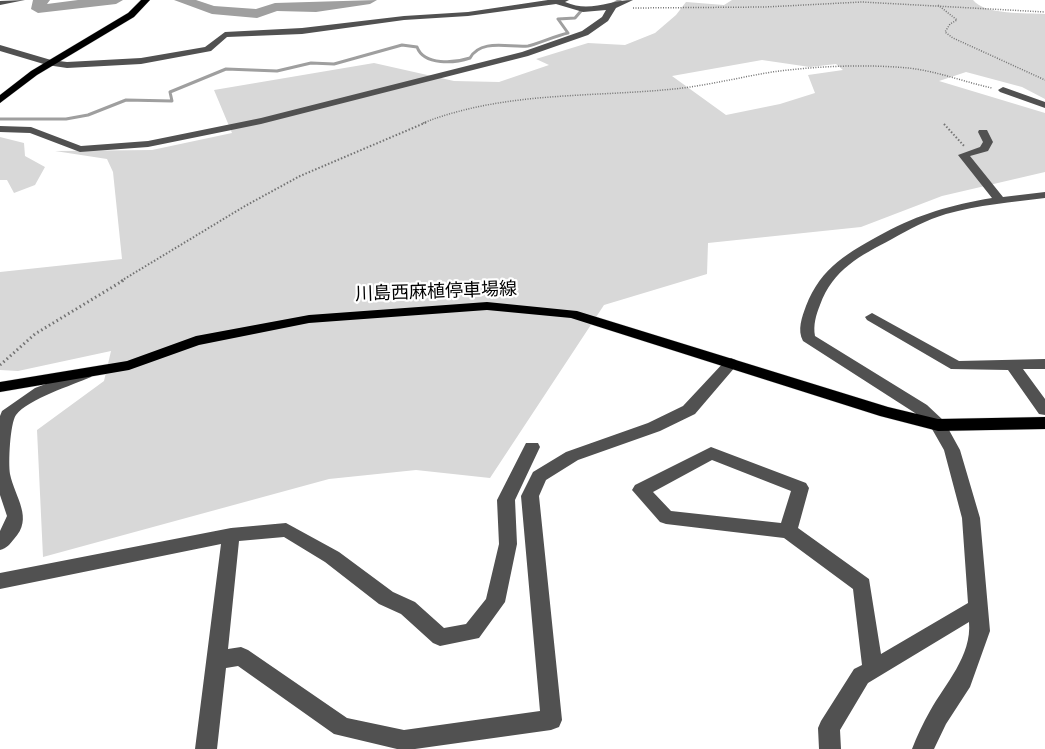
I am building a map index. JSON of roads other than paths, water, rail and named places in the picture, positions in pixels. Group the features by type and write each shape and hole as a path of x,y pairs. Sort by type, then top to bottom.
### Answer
{"main road":[{"path":"0,100 50,63 131,15 146,0"},
{"name":"川島西麻植停車場線","path":"0,387 129,365 196,341 309,319 487,306 572,314 886,412 938,425 1045,423"}],"street":[{"path":"0,3 21,0"},
{"path":"0,48 50,63 92,65 141,61 208,50 225,35 302,32 385,20 491,11 558,0 568,7 590,10 612,8 629,0"},
{"path":"0,129 31,130 80,149 148,144 261,121 525,54 585,33 605,19 612,8"},
{"path":"1003,90 1045,105"},
{"path":"983,132 988,142 984,149 963,155 1000,201"},
{"path":"923,749 938,717 963,680 980,631 970,518 952,450 938,425 921,409 808,338 806,327 820,284 840,263 866,246 911,222 1000,201 1045,195"},
{"path":"872,317 956,366 1045,364"},
{"path":"217,660 241,656 342,727 404,740 551,720 530,496 539,476 572,456 654,427 689,410 731,363"},
{"path":"1012,365 1045,410"},
{"path":"0,543 12,530 16,516 1,473 5,412 40,392 86,374"},
{"path":"0,581 231,535 285,530 332,557 386,598 408,608 440,637 472,632 495,602 508,544 506,500 532,447"},
{"path":"788,531 800,488 711,453 641,490 666,518 788,531 862,585 873,670"},
{"path":"506,500 530,496"},
{"path":"206,749 231,535"},
{"path":"830,749 829,728 861,676 978,608"}],"waterway":[{"path":"43,0 38,3 38,9 116,0"},
{"path":"181,0 212,10 257,14 275,7 316,8 370,0"},
{"path":"611,5 620,0"},
{"path":"0,119 66,119 88,115 126,100 172,101 170,92 226,69 277,71 311,63 334,64 402,45 417,47 426,57 440,62 464,60 488,46 528,46 568,33 558,19 575,18 581,11"}]}
